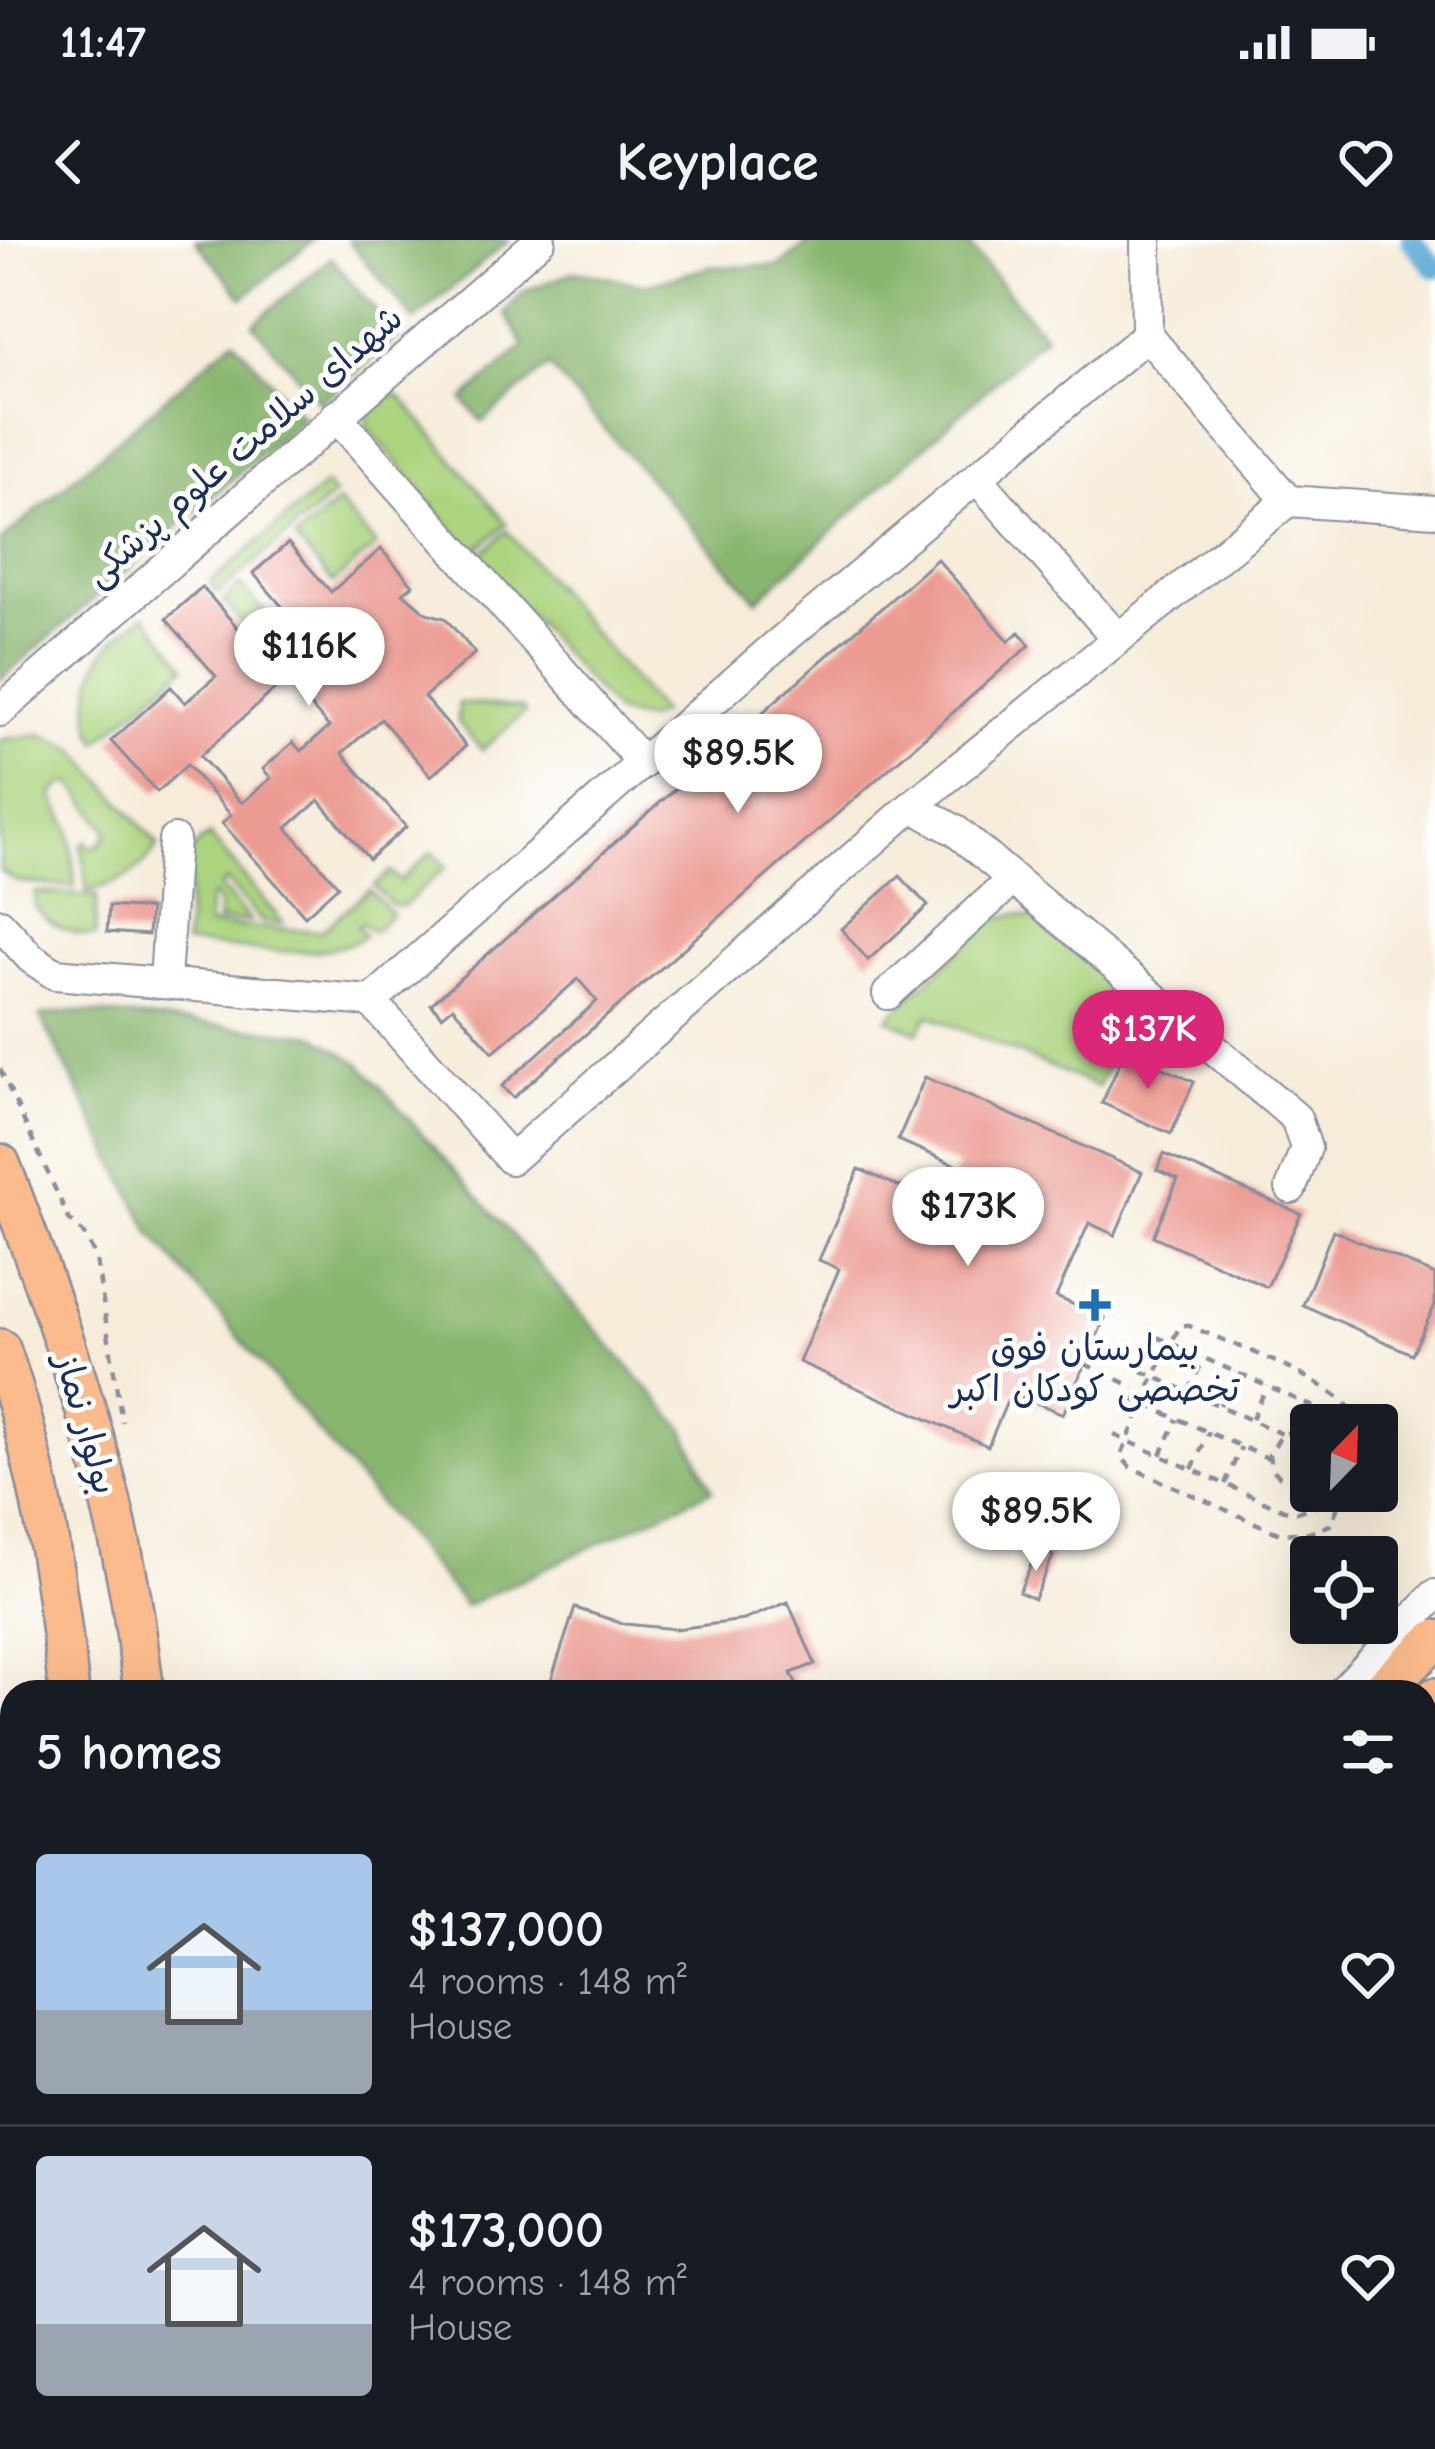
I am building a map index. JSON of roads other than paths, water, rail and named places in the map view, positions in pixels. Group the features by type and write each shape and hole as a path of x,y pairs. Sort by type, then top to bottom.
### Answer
{"main road":[{"name":"بولوار نماز","path":"0,1164 34,1252 98,1451 128,1582 142,1680"},
{"name":"بولوار نماز","path":"0,1349 36,1468 58,1588 68,1680"},
{"path":"1392,1680 1435,1640"}],"street":[{"name":"شهدای سلامت علوم پزشکی","path":"0,711 540,240"},
{"path":"1146,240 1147,335 1288,501"},
{"path":"371,1001 773,648 1147,335"},
{"path":"336,416 643,763"},
{"path":"978,479 1118,639"},
{"path":"0,924 31,958 55,974 371,1001 511,1159 912,806 1288,501 1435,511"},
{"path":"912,806 956,831 1295,1118 1306,1148 1292,1188"},
{"path":"165,981 174,840"},
{"path":"887,994 1011,881"},
{"path":"1353,1680 1435,1594"}],"waterway":[{"path":"1411,240 1435,268"}],"place":[{"name":"بیمارستان فوق تخصصی کودکان اکبر","path":"1095,1305"}]}
